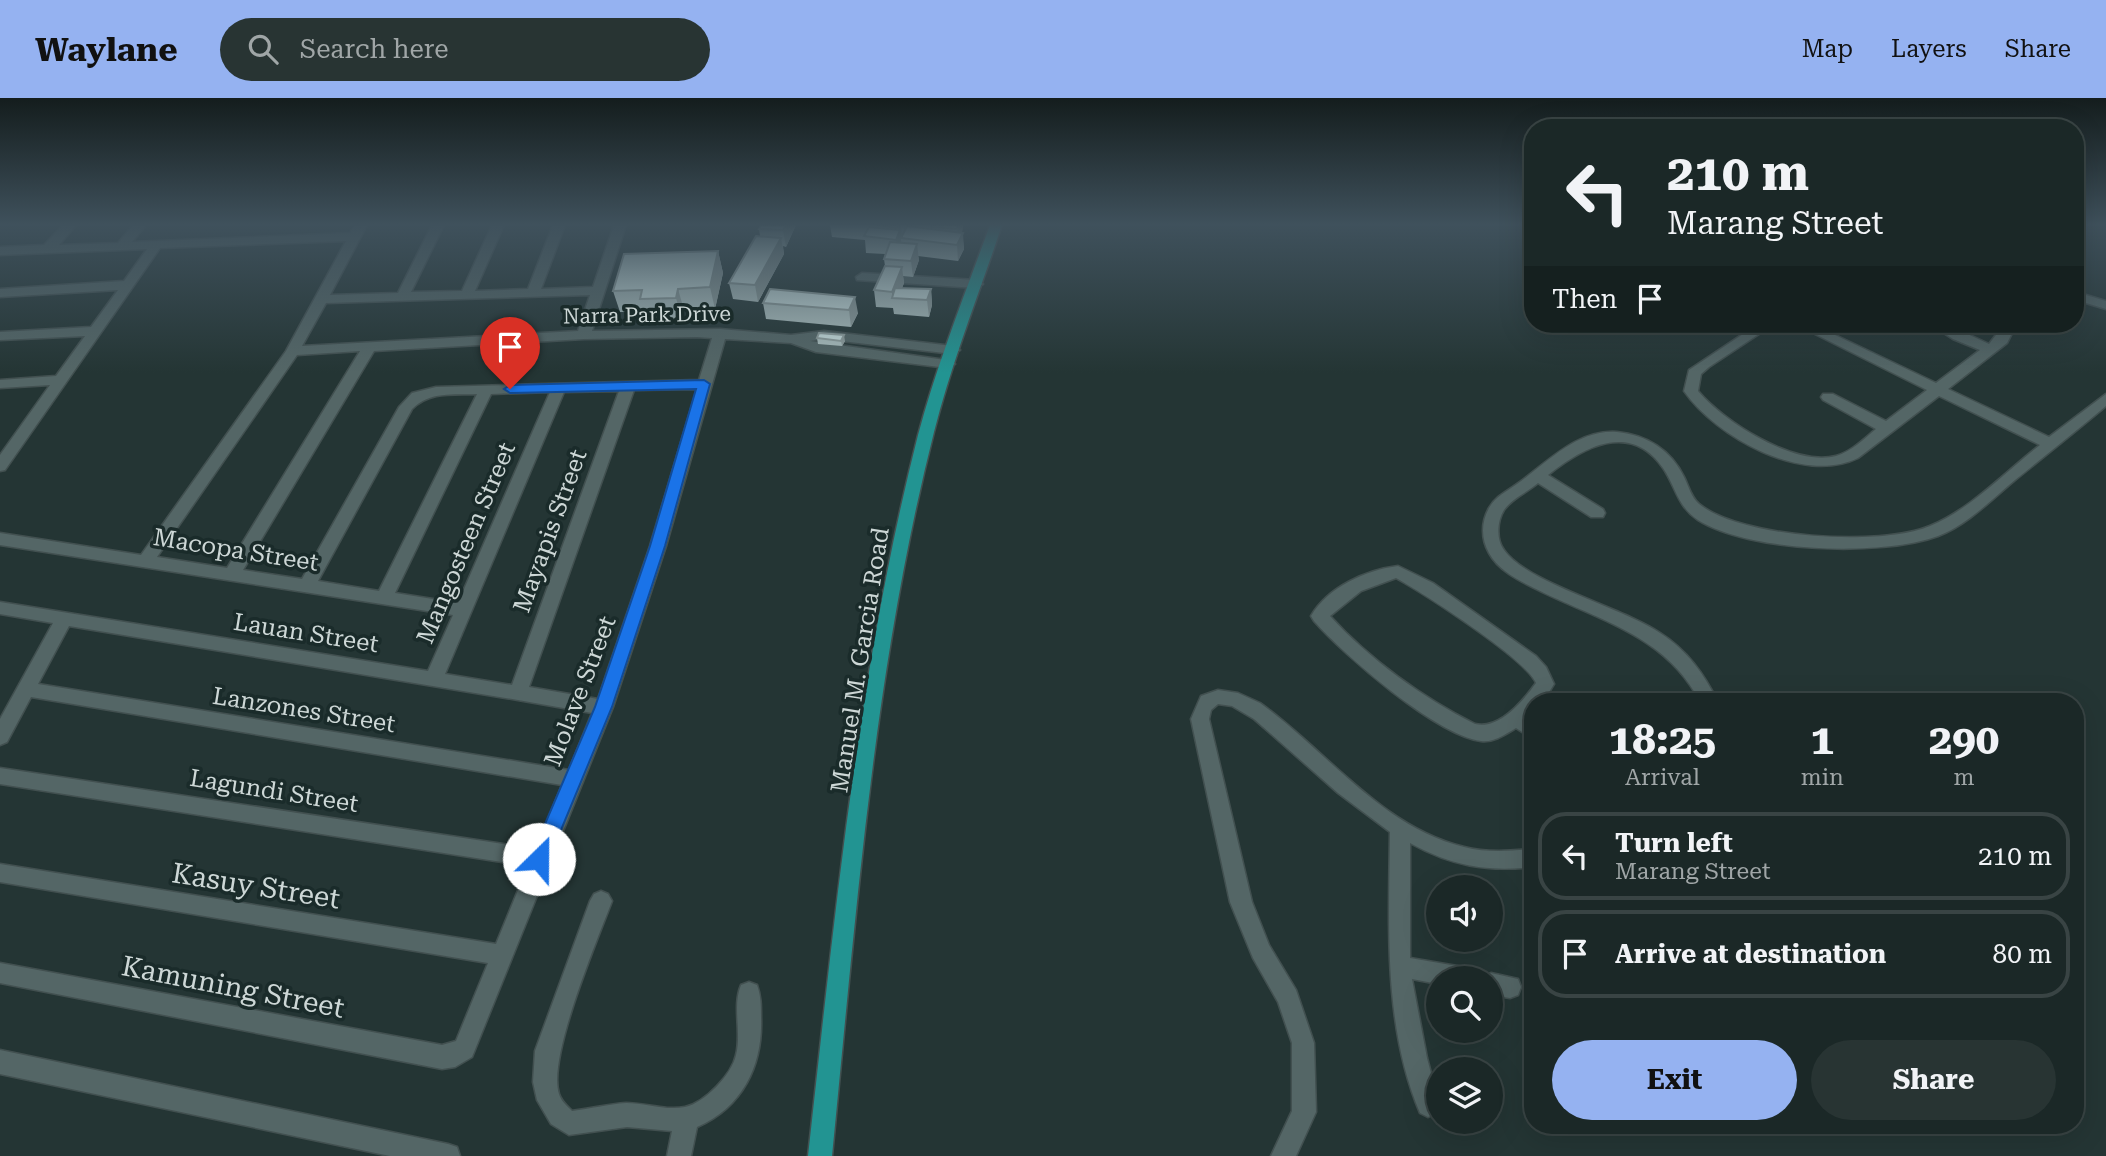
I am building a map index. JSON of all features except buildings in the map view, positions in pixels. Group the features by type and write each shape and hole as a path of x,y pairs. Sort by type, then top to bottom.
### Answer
{"main road":[{"name":"Manuel M. Garcia Road","path":"820,1156 876,678 926,435 979,274"}],"street":[{"path":"0,466 135,274"},
{"path":"145,561 293,351 334,274"},
{"path":"402,297 413,274"},
{"path":"467,295 476,274"},
{"path":"533,293 540,274"},
{"path":"584,335 603,274"},
{"path":"862,276 976,284"},
{"path":"0,293 128,285"},
{"path":"321,299 598,290"},
{"path":"2084,298 2106,305"},
{"path":"0,336 96,331"},
{"name":"Narra Park Drive","path":"293,351 584,335 720,333 791,339 816,348 950,357"},
{"name":"Molave Street","path":"455,1055 468,1042 539,859 604,707 658,546 720,333"},
{"path":"1754,333 1694,373 1691,391 1699,405 1734,431 1768,447 1819,461 1837,461 1853,454 1990,349 2005,333"},
{"path":"1821,333 2051,444"},
{"path":"1956,333 1990,349"},
{"path":"232,574 369,348"},
{"path":"0,384 61,380"},
{"path":"307,586 406,407 416,397 436,391 704,384"},
{"name":"Mayapis Street","path":"518,693 628,386"},
{"name":"Mangosteen Street","path":"434,679 559,388"},
{"path":"384,597 486,390"},
{"path":"1828,397 1887,428"},
{"path":"1704,693 1694,672 1674,652 1643,630 1531,578 1499,556 1492,538 1490,522 1500,504 1579,446 1596,438 1620,436 1647,445 1661,454 1675,474 1681,493 1692,506 1727,527 1757,535 1800,540 1866,541 1932,532 1952,521 2106,399"},
{"path":"0,439 20,438"},
{"path":"1538,476 1597,513"},
{"name":"Macopa Street","path":"0,539 465,610"},
{"path":"1524,709 1516,717 1485,734 1474,734 1453,724 1328,628 1320,616 1332,601 1383,573 1398,572 1413,578 1530,661 1540,672 1545,684 1539,693"},
{"name":"Lauan Street","path":"0,608 604,707"},
{"path":"0,737 65,618"},
{"name":"Lanzones Street","path":"27,689 574,779"},
{"path":"1283,1156 1304,1112 1303,1043 1288,998 1261,951 1241,902 1200,719 1200,709 1205,702 1225,696 1254,709 1345,788 1399,830 1438,848 1482,859 1524,860"},
{"path":"1516,717 1524,724"},
{"name":"Lagundi Street","path":"0,776 539,859"},
{"path":"1399,830 1399,966 1415,1058 1426,1098"},
{"name":"Kasuy Street","path":"0,873 504,955"},
{"path":"601,901 547,1051 544,1077 546,1095 555,1114 569,1123 650,1114 687,1119 713,1104 733,1086 745,1069 750,1045 749,993"},
{"path":"1399,966 1426,971"},
{"name":"Kamuning Street","path":"0,972 442,1057 455,1055"},
{"path":"0,1062 448,1156"},
{"path":"679,1156 687,1119"}],"route":[{"path":"510,389 704,384 658,546 604,707 539,859"}]}
